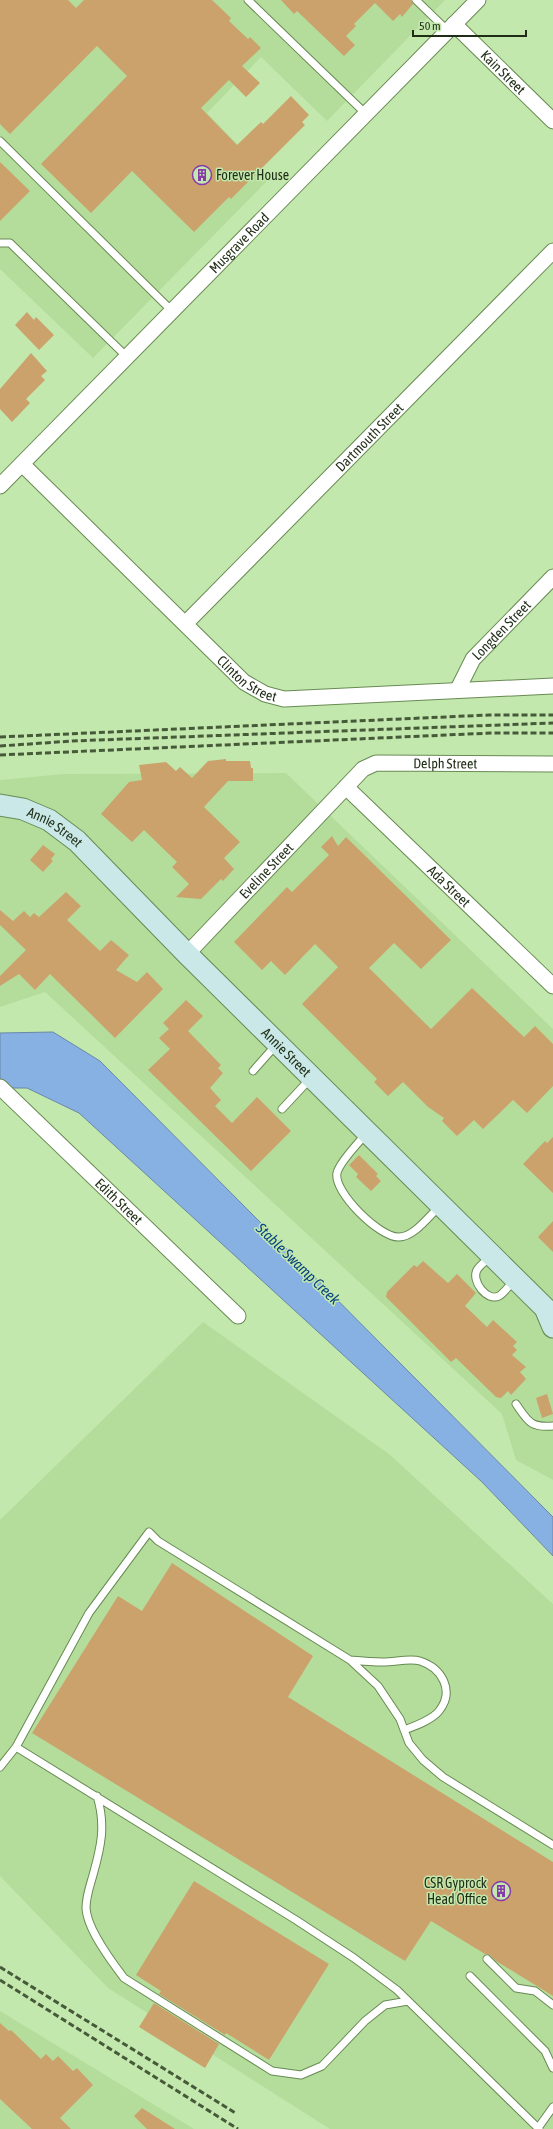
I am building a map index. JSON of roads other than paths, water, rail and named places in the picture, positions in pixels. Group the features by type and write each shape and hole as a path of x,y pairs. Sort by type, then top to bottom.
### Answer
{"street":[{"name":"Musgrave Road","path":"0,486 451,28 472,2"},
{"name":"Kain Street","path":"451,28 553,121"},
{"name":"Dartmouth Street","path":"186,623 553,251"},
{"name":"Clinton Street","path":"22,464 186,623 244,682 265,694 284,699 458,689 553,686"},
{"name":"Longden Street","path":"458,689 473,659 553,577"},
{"name":"Delph Street","path":"346,786 363,769 376,763 553,764"},
{"name":"Eveline Street","path":"187,954 346,786"},
{"name":"Ada Street","path":"346,786 547,974 553,986"},
{"name":"Annie Street","path":"0,805 23,809 49,820 77,841 277,1044 545,1308 553,1327"},
{"name":"Edith Street","path":"4,1091 238,1316"}],"lane":[{"path":"248,0 366,114"},
{"path":"416,0 451,28"},
{"path":"0,141 172,311"},
{"path":"0,243 10,243 127,357"},
{"path":"253,1071 277,1044"},
{"path":"282,1109 311,1077"},
{"path":"367,1133 337,1172 337,1183 346,1197 376,1229 389,1236 400,1238 411,1233 441,1205"},
{"path":"491,1255 477,1271 476,1278 479,1286 487,1295 493,1297 500,1296 516,1279"},
{"path":"516,1404 530,1423 542,1427 553,1426"},
{"path":"0,1767 16,1748 89,1613 149,1532 158,1541 350,1660 378,1686 400,1719 409,1743 423,1760 443,1777 553,1845"},
{"path":"350,1660 383,1662 419,1661 436,1668 445,1682 446,1698 439,1712 404,1730"},
{"path":"16,1748 97,1796 296,1920 354,1958 408,2001 539,2129 553,2107"},
{"path":"97,1796 102,1813 101,1845 87,1896 86,1909 91,1925 112,1961 124,1978 272,2071 301,2076 322,2066 365,2021 385,2005 408,2001"},
{"path":"487,1958 516,1988 535,1991 553,2005"},
{"path":"470,1976 545,2051 553,2068"}],"water":[{"name":"Stable Swamp Creek","path":"53,1032 100,1061 553,1517 553,1556 482,1482 79,1113 27,1088 0,1088 0,1033"}],"railway":[{"path":"0,737 489,715 553,715"},
{"path":"0,746 72,741 553,723"},
{"path":"0,755 491,733 553,733"},
{"path":"0,1967 237,2114"},
{"path":"0,1980 238,2129"}],"place":[{"name":"Forever House","path":"202,175"},
{"name":"CSR Gyprock Head Office","path":"501,1891"}]}
